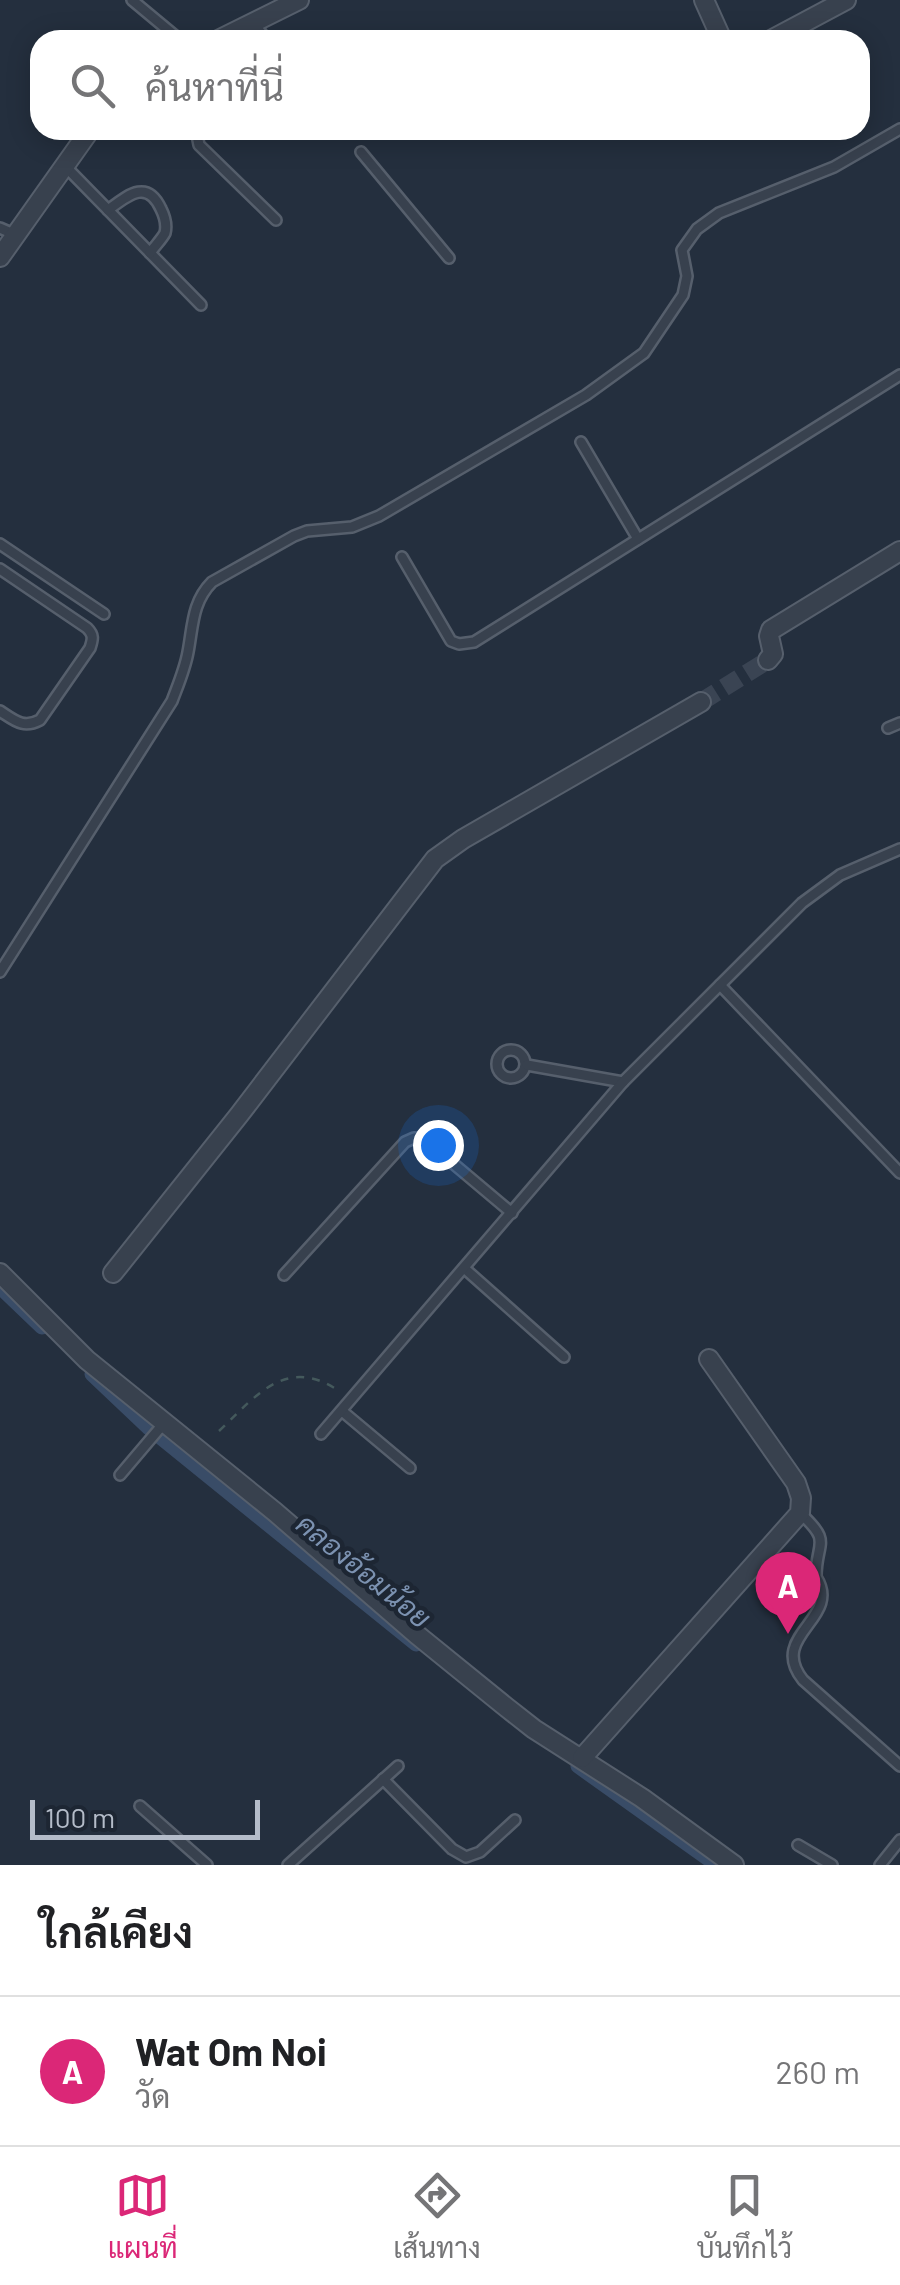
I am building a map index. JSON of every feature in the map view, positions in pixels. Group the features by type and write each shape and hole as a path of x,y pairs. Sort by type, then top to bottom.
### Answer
{"street":[{"path":"239,30 299,0"},
{"path":"704,0 718,30"},
{"path":"785,30 817,8 846,0"},
{"path":"0,257 8,232 83,140"},
{"path":"768,660 773,654 768,636 771,630 900,551"},
{"path":"113,1273 435,859 701,702"},
{"path":"0,1273 159,1430 276,1512 416,1634 534,1729 582,1758 734,1865"},
{"path":"582,1758 800,1513 801,1498 796,1484 709,1359"}],"lane":[{"path":"132,0 168,30"},
{"path":"253,23 259,30"},
{"path":"0,972 172,700 184,671 196,605 212,582 294,536 352,527 378,516 586,395 644,353 683,295 687,276 682,250 696,230 719,213 834,167 900,129"},
{"path":"199,140 276,220"},
{"path":"361,152 449,258"},
{"path":"65,166 201,305"},
{"path":"108,210 130,194 152,195 165,219 165,232 150,253"},
{"path":"402,558 450,641 474,642 900,374"},
{"path":"581,442 638,540"},
{"path":"0,544 104,614"},
{"path":"0,568 87,628 94,639 40,720 20,724 0,710"},
{"path":"888,728 900,723"},
{"path":"321,1434 623,1082 802,903 840,875 900,850"},
{"path":"720,985 900,1173"},
{"path":"526,1065 623,1082"},
{"path":"284,1275 406,1142 414,1138 424,1139 512,1212"},
{"path":"464,1268 564,1357"},
{"path":"342,1411 410,1468"},
{"path":"120,1475 159,1430"},
{"path":"800,1513 817,1529 821,1540 816,1577 823,1597 821,1607 792,1651 794,1669 900,1766"},
{"path":"288,1865 398,1766"},
{"path":"383,1779 452,1849 466,1857 480,1852 516,1820"},
{"path":"140,1806 206,1865"},
{"path":"880,1865 900,1840"},
{"path":"798,1845 832,1865"}],"path":[{"path":"219,1432 268,1386 294,1376 313,1377 352,1399"}],"waterway":[{"name":"คลองอ้อมน้อย","path":"0,1287 42,1327"},
{"name":"คลองอ้อมน้อย","path":"92,1374 149,1428 416,1644"},
{"name":"คลองอ้อมน้อย","path":"578,1766 717,1865"}],"tunnel":[{"path":"701,702 768,660"}],"place":[{"name":"Wat Om Noi","path":"788,1634"}]}
